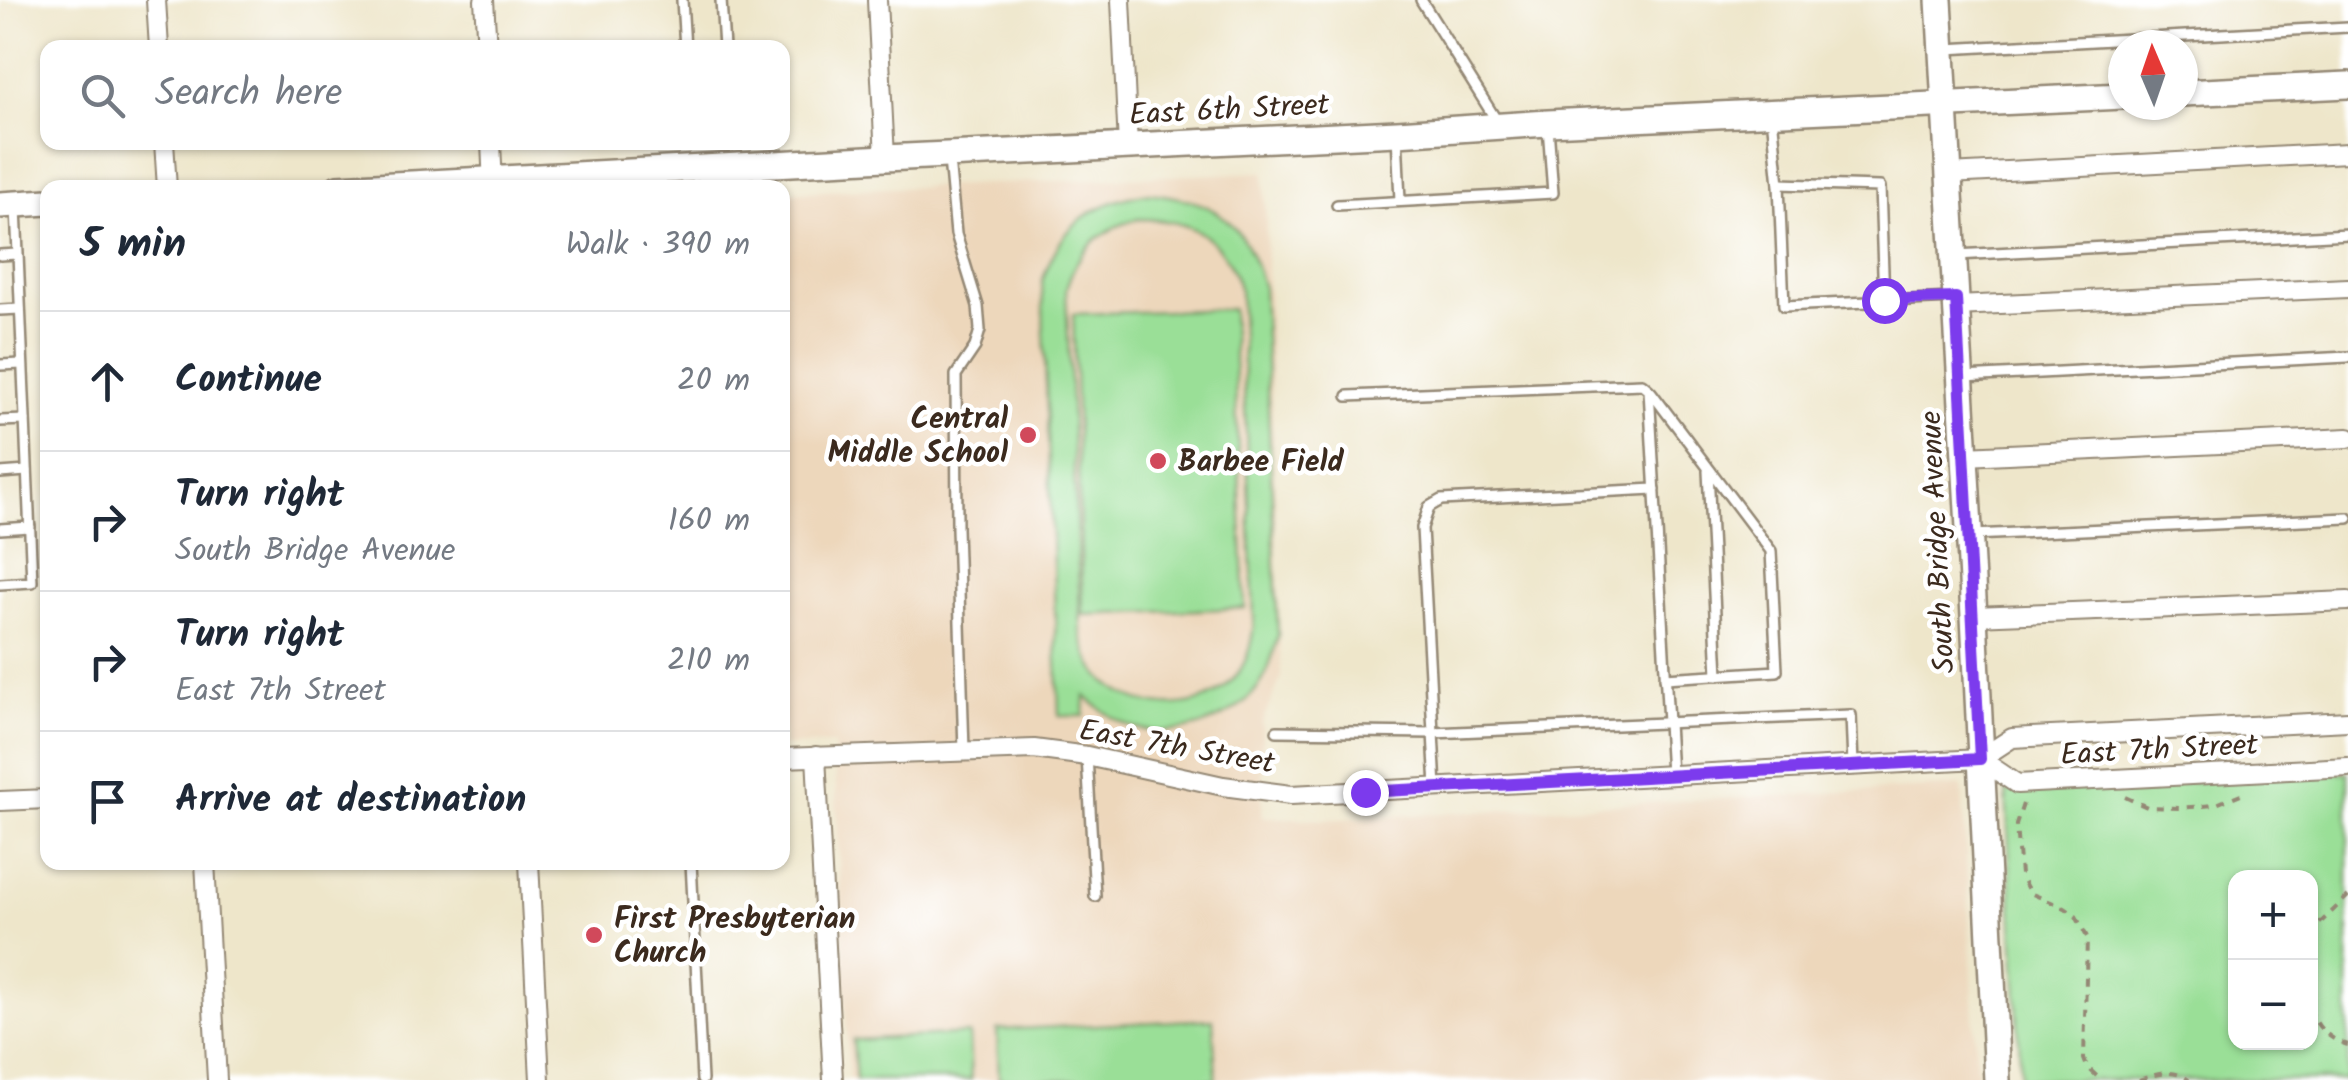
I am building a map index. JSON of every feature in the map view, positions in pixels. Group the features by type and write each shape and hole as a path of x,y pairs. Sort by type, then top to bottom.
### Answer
{"street":[{"path":"156,0 158,40"},
{"path":"484,0 486,40"},
{"path":"876,0 885,158"},
{"path":"1121,0 1128,147"},
{"name":"South Bridge Avenue","path":"1940,0 1997,1080"},
{"path":"2198,92 2348,85"},
{"name":"East 6th Street","path":"626,180 758,176 885,158 2108,97"},
{"path":"165,150 166,180"},
{"path":"491,150 493,180"},
{"path":"1949,174 2348,153"},
{"path":"8,204 40,202"},
{"path":"1956,302 2348,288"},
{"path":"1965,456 2348,438"},
{"path":"1974,616 2348,600"},
{"name":"East 7th Street","path":"790,758 1034,749 1087,756 1222,786 1291,794 1980,759 2012,738 2348,721"},
{"path":"816,756 833,1080"},
{"name":"East 7th Street","path":"1980,759 2018,784 2348,767"},
{"path":"0,801 40,799"},
{"path":"205,870 216,1080"},
{"path":"529,870 540,1080"}],"lane":[{"path":"682,0 684,40"},
{"path":"721,0 724,40"},
{"path":"1421,0 1500,126"},
{"path":"1942,49 2348,27"},
{"path":"1772,113 1784,306 1884,300 1956,302"},
{"path":"1337,204 1553,193 1548,123"},
{"path":"1397,133 1400,201"},
{"path":"948,155 956,234 978,306 980,330 975,347 956,375 964,751"},
{"path":"1779,184 1880,187 1884,300"},
{"path":"0,584 32,582 18,254 8,204"},
{"path":"1954,255 2348,234"},
{"path":"0,255 18,254"},
{"path":"0,310 20,309"},
{"path":"1960,378 2348,358"},
{"path":"0,365 22,364"},
{"path":"1348,396 1642,384 1649,390 1771,550 1777,671 1665,678"},
{"path":"1649,390 1671,775"},
{"path":"0,421 25,420"},
{"path":"1708,468 1718,675"},
{"path":"0,473 28,471"},
{"path":"1436,788 1422,528 1428,507 1441,500 1655,489"},
{"path":"1970,536 2348,518"},
{"path":"0,529 30,527"},
{"path":"1277,732 1433,733 1850,715 1854,766"},
{"path":"1087,756 1095,896"},
{"path":"691,870 702,1080"}],"path":[{"path":"2120,795 2148,807 2162,808 2214,805 2246,792"},
{"path":"2027,800 2020,806 2016,824 2020,874 2030,893 2065,908 2083,926 2087,937 2084,1058 2087,1067 2101,1080"},
{"path":"2318,924 2348,896"},
{"path":"2318,1023 2323,1032 2348,1045"},
{"path":"2140,1080 2166,1072 2189,1080"}],"shaded area":[{"name":"Central Middle School","path":"1264,172 1281,678 1262,722 1262,817 1324,820 1962,786 1977,1080 849,1080 834,744 790,746 790,193"}],"green space":[{"path":"1149,193 1173,197 1225,218 1247,246 1263,288 1278,635 1263,680 1238,707 1204,724 1167,731 1130,726 1085,696 1084,716 1059,716 1042,282 1058,245 1080,220 1128,197","holes":["1138,219 1190,227 1215,244 1240,291 1254,619 1245,660 1225,687 1209,697 1170,705 1150,703 1114,688 1093,665 1081,632 1066,289 1076,263 1101,236"]},
{"name":"Barbee Field","path":"1232,309 1245,608 1083,615 1073,314"},
{"path":"2348,772 2348,1080 2021,1080 2006,792"},
{"path":"1213,1019 1216,1080 999,1080 997,1030"},
{"path":"969,1034 971,1080 856,1080 853,1040"}],"place":[{"name":"Central Middle School","path":"1028,435"},
{"name":"Barbee Field","path":"1158,461"},
{"name":"First Presbyterian Church","path":"594,935"}],"route":[{"path":"1365,792 1980,759 1956,298 1884,300"}]}
